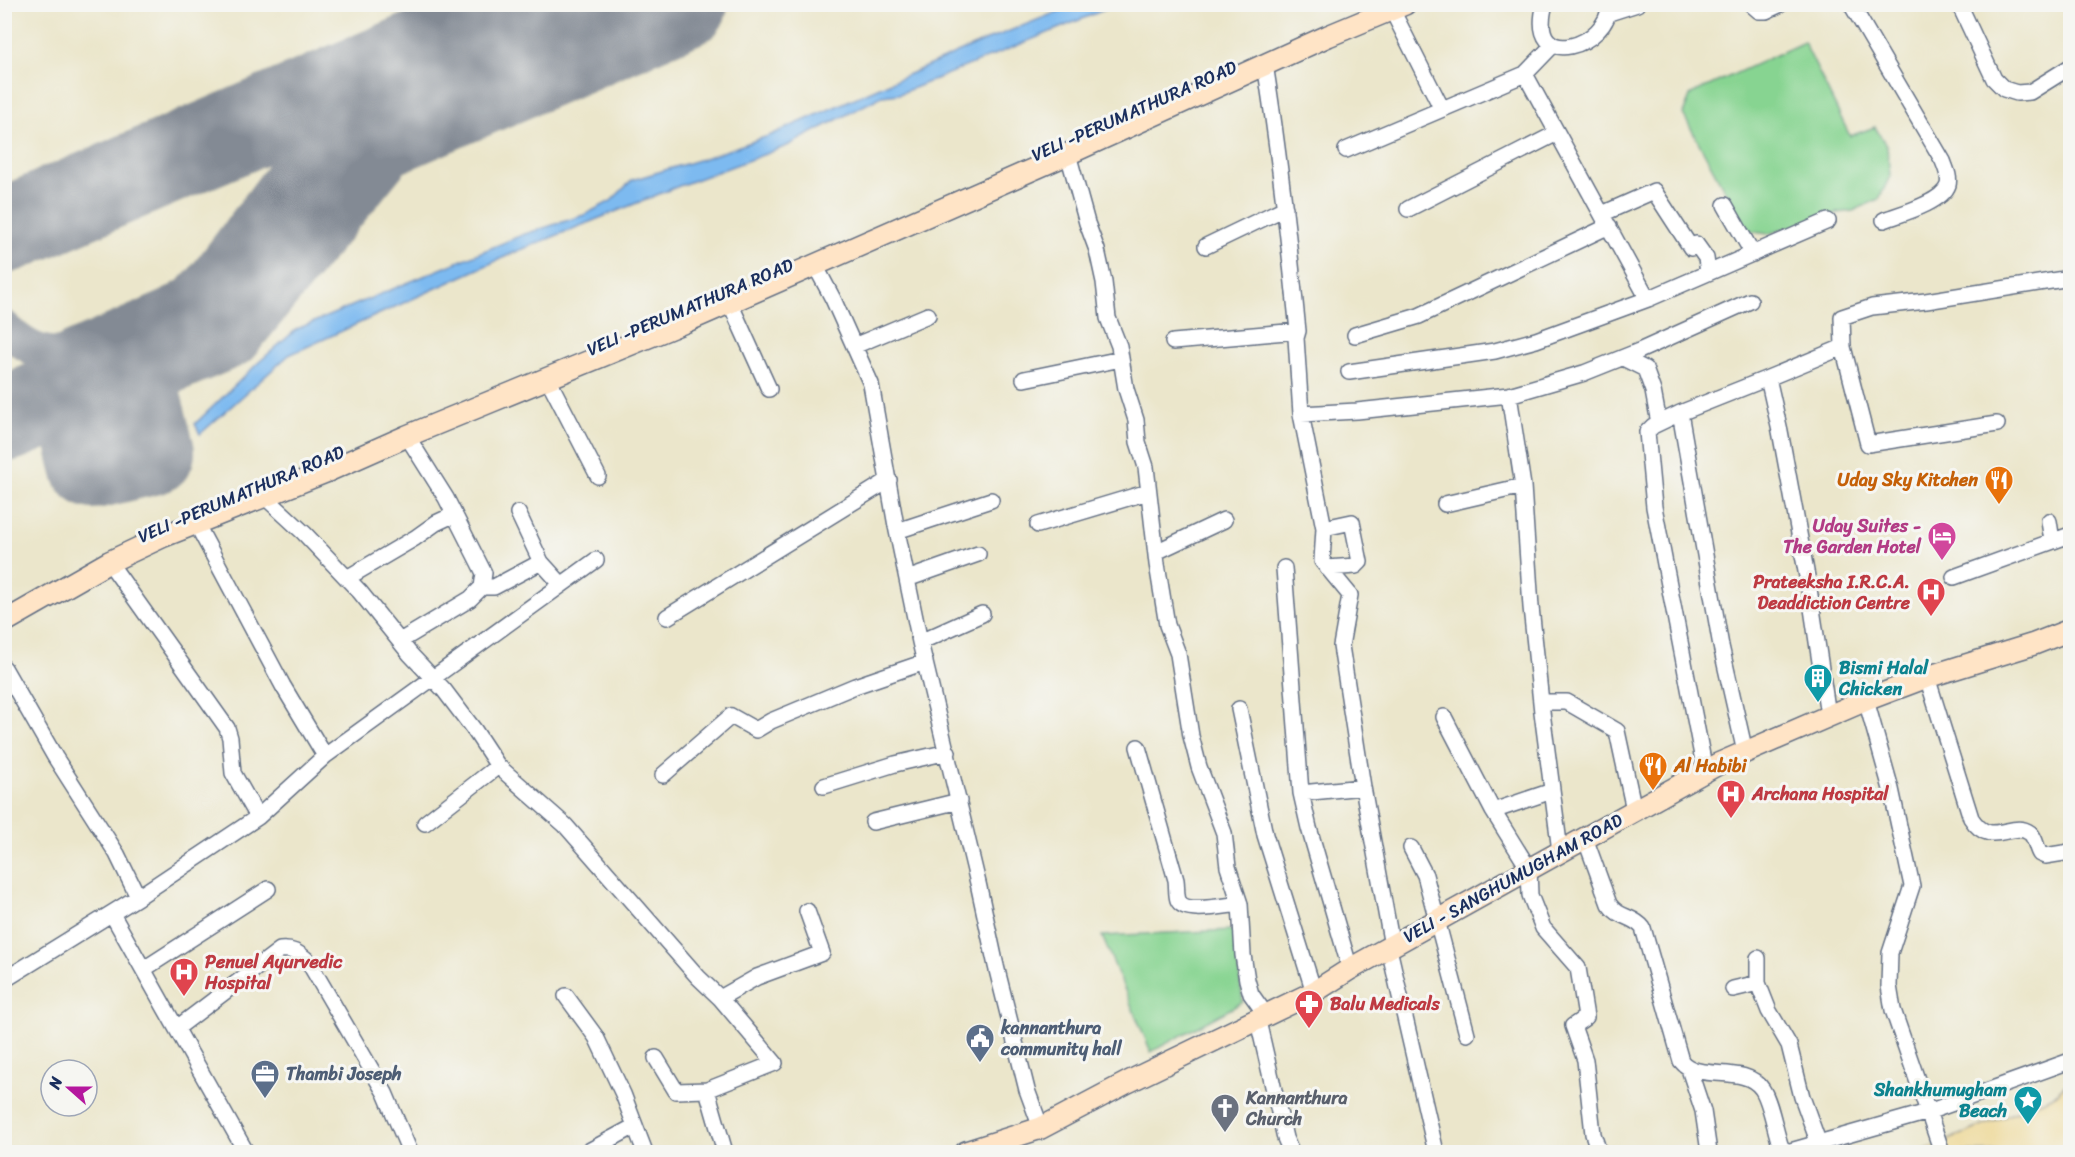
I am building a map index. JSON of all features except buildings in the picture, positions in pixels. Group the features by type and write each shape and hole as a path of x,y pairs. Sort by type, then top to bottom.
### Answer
{"main road":[{"path":"4,622 109,562 196,523 328,471 407,436 730,303 1068,154 1391,6"},
{"name":"VELI -PERUMATHURA ROAD","path":"4,610 99,554 147,533 824,250 1155,101 1391,6"},
{"name":"VELI - SANGHUMUGHAM ROAD","path":"966,1152 998,1147 1041,1128 1128,1082 1314,992 1350,969 1560,851 1744,752 1828,715 1927,677 2034,644 2070,630"}],"street":[{"path":"1545,4 1542,23 1545,36 1553,45 1562,48 1573,47 1585,41 1601,27 1609,9 1637,4"},
{"path":"1751,4 1759,11 1766,11 1781,4"},
{"path":"1851,4 1943,162 1948,179 1948,186 1938,198 1884,220"},
{"path":"1959,4 1994,79 2004,89 2016,93 2030,92 2070,67"},
{"path":"1391,6 1442,109"},
{"path":"1346,150 1525,74 1553,45"},
{"path":"1265,64 1285,208 1298,331 1296,338 1301,414 1324,528 1322,561 1350,595 1341,646 1363,787 1392,946 1390,953 1436,1152"},
{"path":"1525,74 1648,299"},
{"path":"1408,209 1557,133"},
{"path":"1068,154 1096,250 1104,282 1108,318 1119,345 1126,389 1136,420 1138,442 1146,467 1167,625 1178,654 1191,736 1199,768 1224,833 1228,867 1240,904 1247,980 1262,1018 1285,1138 1291,1152"},
{"path":"1355,335 1419,316 1606,220 1654,190 1691,248 1696,244 1706,258 1708,273"},
{"path":"1725,205 1753,254"},
{"path":"1206,246 1285,208"},
{"path":"1349,372 1495,351 1536,340 1648,299 1828,221"},
{"path":"815,265 871,384 897,531 920,642 948,752 996,966 1028,1090 1041,1128"},
{"path":"1997,424 1868,444 1843,346 1842,317 1872,307 1926,302 2070,278"},
{"path":"1301,414 1381,409 1509,395 1584,373 1623,358 1750,301"},
{"path":"730,303 769,389"},
{"path":"854,346 928,315"},
{"path":"1173,342 1298,331"},
{"path":"1705,771 1654,507 1647,432 1659,423 1680,413 1843,346"},
{"path":"1623,358 1645,369 1653,392 1659,423"},
{"path":"1024,379 1121,359"},
{"path":"1768,378 1808,582 1828,715"},
{"path":"548,379 598,476"},
{"path":"1509,395 1523,486 1531,607 1560,851"},
{"path":"1680,413 1720,646 1744,752"},
{"path":"400,641 470,599 482,587 484,573 453,514 407,436"},
{"path":"667,617 889,480"},
{"path":"1445,504 1523,486"},
{"path":"1038,525 1148,492"},
{"path":"264,496 347,578 433,677 476,731 498,766 565,825 775,1063 707,1090 676,1091 656,1058"},
{"path":"897,531 991,500"},
{"path":"518,513 541,562 561,584"},
{"path":"347,578 453,514"},
{"path":"1156,552 1224,520"},
{"path":"2049,521 2052,541"},
{"path":"1324,528 1352,522 1360,562 1356,566 1327,568"},
{"path":"196,523 283,686 325,756"},
{"path":"1954,577 2070,535"},
{"path":"907,579 978,554"},
{"path":"4,980 112,914 258,817 325,756 596,560"},
{"path":"109,562 224,723 230,738 233,773 258,817"},
{"path":"482,587 494,587 541,562"},
{"path":"1284,568 1301,793 1350,969"},
{"path":"920,642 982,614"},
{"path":"663,775 731,716 756,730 771,721 855,686 925,662"},
{"path":"4,668 55,757 117,854 138,897"},
{"path":"1927,677 1971,818 1976,826 1988,833 2020,830 2030,832 2037,850 2045,856 2070,852"},
{"path":"1866,700 1891,789 1912,886 1890,953 1889,986 1893,1010 1942,1152"},
{"path":"1541,702 1567,702 1617,730 1634,810"},
{"path":"1239,709 1265,835 1314,992"},
{"path":"1444,717 1493,811 1529,869 1530,895 1543,928 1578,968 1586,1017 1573,1026 1585,1060 1593,1134 1599,1152"},
{"path":"1138,747 1176,880 1178,900 1183,905 1195,909 1240,904"},
{"path":"824,786 895,764 948,752"},
{"path":"425,823 498,766"},
{"path":"1301,793 1363,787"},
{"path":"1493,811 1552,791"},
{"path":"873,822 959,801"},
{"path":"1585,838 1609,904 1615,912 1634,920 1643,928 1678,1055 1689,1069 1703,1111 1709,1152"},
{"path":"1412,848 1425,875 1467,1034"},
{"path":"144,969 268,889"},
{"path":"720,998 758,977 822,953 807,911"},
{"path":"112,914 246,1152"},
{"path":"177,1028 280,950 290,949 300,954 308,961 385,1093 410,1152"},
{"path":"1758,958 1758,983 1769,1011 1789,1045 1819,1144"},
{"path":"1733,989 1758,983"},
{"path":"566,996 591,1029 623,1094 645,1152"},
{"path":"1689,1069 1742,1076 1757,1083 1764,1091 1781,1147 1787,1152 1928,1112 2070,1061"},
{"path":"707,1090 724,1152"},
{"path":"586,1152 635,1126"}],"green space":[{"path":"1804,42 1850,136 1875,127 1887,147 1890,176 1879,199 1853,211 1838,213 1768,234 1747,231 1683,114 1691,94"},
{"path":"1233,930 1243,1002 1151,1052 1102,936"}],"sand":[{"name":"Shankhumugham Beach","path":"2070,1081 2070,1152 1920,1152 2052,1097"}],"water":[{"path":"1077,4 1116,5 899,94 882,96 787,146 679,186 518,251 289,355 200,434 195,424 297,329 522,235 584,215 611,201 632,180 771,135 982,42"}],"taxiway":[{"path":"4,327 29,347 44,352 61,353 169,306 191,292 328,113 350,89 375,71 462,35"},
{"path":"4,219 23,198 50,182 86,173 130,174 153,166"}],"runway":[{"path":"4,231 535,4"},
{"path":"4,415 6,419 76,390 94,466 152,452 130,367 222,328 378,137 685,4"}],"place":[{"name":"Uday Sky Kitchen","path":"1999,506"},
{"name":"Uday Suites - The Garden Hotel","path":"1942,562"},
{"name":"Prateeksha I.R.C.A. Deaddiction Centre","path":"1931,618"},
{"name":"Bismi Halal Chicken","path":"1818,704"},
{"name":"Al Habibi","path":"1653,792"},
{"name":"Archana Hospital","path":"1731,820"},
{"name":"Penuel Ayurvedic Hospital","path":"184,998"},
{"name":"Balu Medicals","path":"1309,1030"},
{"name":"kannanthura community hall","path":"980,1064"},
{"name":"Thambi Joseph","path":"265,1100"},
{"name":"Shankhumugham Beach","path":"2028,1126"},
{"name":"Kannanthura Church","path":"1225,1134"}]}
